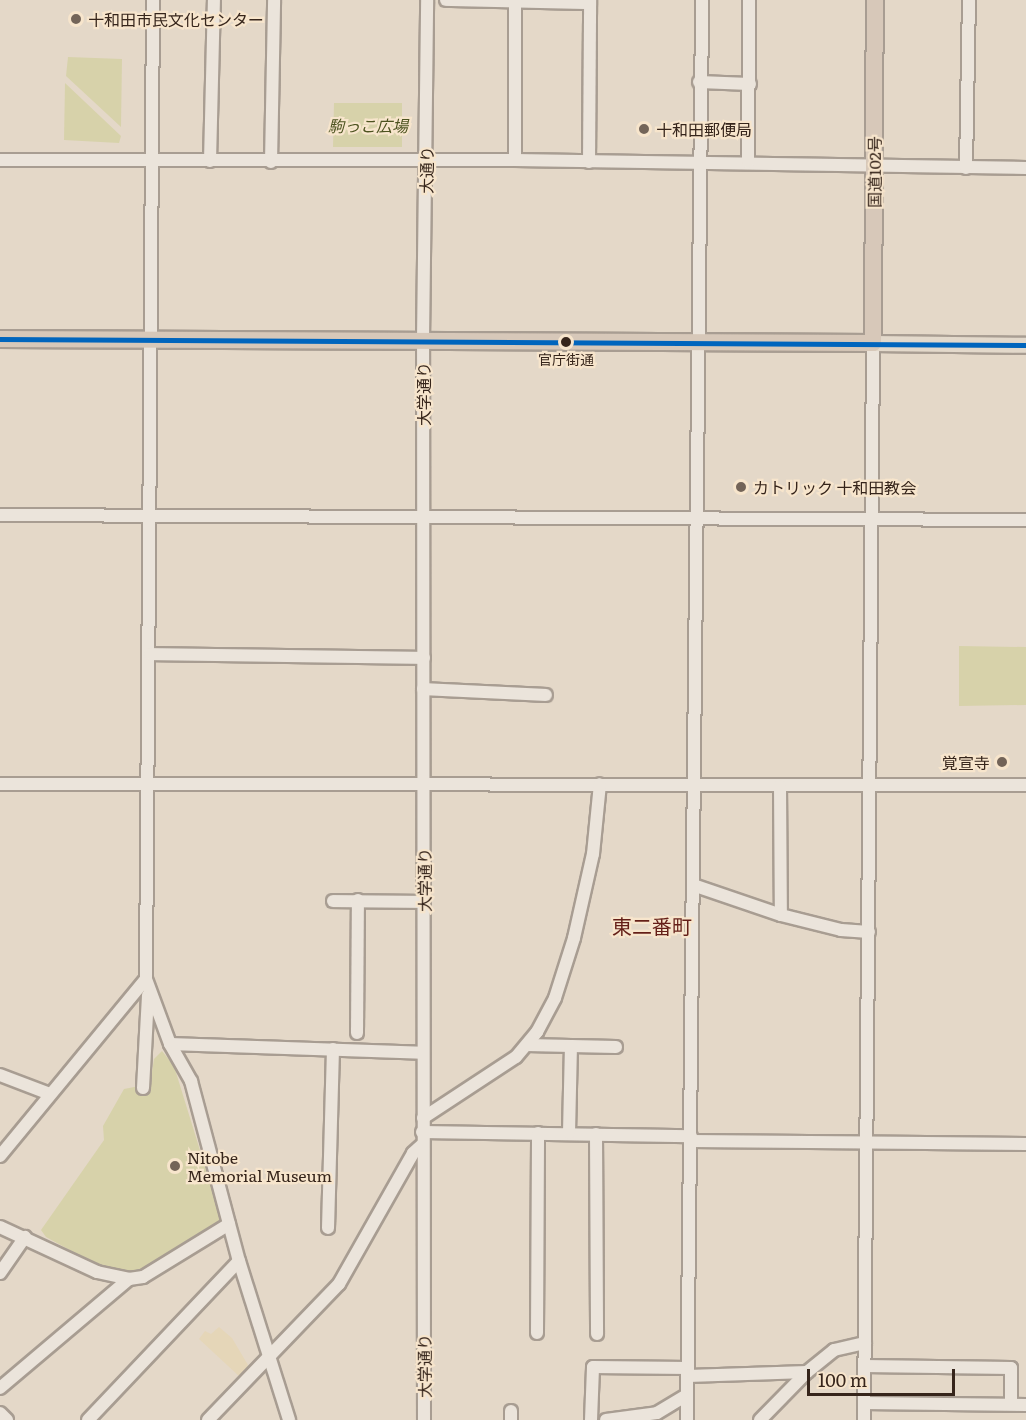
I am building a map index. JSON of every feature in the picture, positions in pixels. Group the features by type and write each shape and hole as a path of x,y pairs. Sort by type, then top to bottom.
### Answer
{"highway":[{"name":"国道102号","path":"873,343 875,0"},
{"path":"0,339 873,343"}],"main road":[{"path":"873,343 1026,345"}],"street":[{"path":"143,1088 147,983 149,784 153,0"},
{"path":"210,161 214,0"},
{"path":"271,162 274,0"},
{"name":"大通り","path":"423,340 427,161 427,0"},
{"path":"446,0 590,2 589,162"},
{"path":"687,1420 696,517 695,342 702,0"},
{"path":"748,162 749,0"},
{"path":"966,168 969,0"},
{"path":"515,1 515,160"},
{"path":"699,82 750,84"},
{"path":"0,160 271,162 515,160 1026,168"},
{"name":"大学通り","path":"423,340 424,1420"},
{"path":"864,1420 873,343"},
{"path":"0,515 1026,520"},
{"path":"150,654 424,658"},
{"path":"423,689 546,695"},
{"path":"0,784 1026,786"},
{"path":"423,1118 516,1057 527,1045 555,998 566,969 593,854 600,784"},
{"path":"780,786 781,915"},
{"path":"693,885 781,915 841,930 869,932"},
{"path":"357,1033 358,900"},
{"path":"333,901 424,902"},
{"path":"147,983 170,1044 191,1081 239,1261 289,1420"},
{"path":"0,1156 50,1094 147,983"},
{"path":"170,1044 422,1053"},
{"path":"527,1045 616,1047"},
{"path":"569,1133 571,1046"},
{"path":"328,1228 333,1049"},
{"path":"0,1076 50,1094"},
{"path":"537,1333 538,1133"},
{"path":"208,1420 339,1284 422,1138 569,1133 691,1138 1026,1144"},
{"path":"596,1134 597,1334"},
{"path":"0,1227 97,1272 129,1279 143,1277 229,1224"},
{"path":"0,1273 25,1237"},
{"path":"88,1420 239,1261"},
{"path":"0,1388 129,1279"},
{"path":"760,1420 807,1372 834,1350 865,1343"},
{"path":"864,1366 1011,1368 1011,1404"},
{"path":"591,1420 593,1367 688,1372 807,1372"},
{"path":"606,1420 657,1413 687,1395"},
{"path":"864,1403 1026,1405"},
{"path":"0,1413 7,1420"}],"shaded area":[{"path":"219,1327 232,1338 248,1365 241,1378 199,1339 205,1331 211,1334"}],"green space":[{"path":"68,57 122,59 121,127 66,76"},
{"path":"65,83 121,136 119,143 64,140"},
{"name":"駒っこ広場","path":"334,103 402,103 402,147 333,147"},
{"path":"959,646 1026,647 1026,705 959,706"},
{"path":"162,1051 174,1066 223,1225 197,1250 168,1269 129,1273 99,1266 46,1237 41,1230 104,1140 103,1126 124,1089 150,1084 154,1059"}],"transit line":[{"path":"0,339 1026,345"}],"place":[{"name":"十和田市民文化センター","path":"76,19"},
{"name":"十和田郵便局","path":"644,129"},
{"name":"官庁街通","path":"566,342"},
{"name":"カトリック 十和田教会","path":"741,487"},
{"name":"覚宣寺","path":"1002,762"},
{"name":"Nitobe Memorial Museum","path":"175,1166"}],"district":[{"name":"東二番町","path":"652,925"}]}
